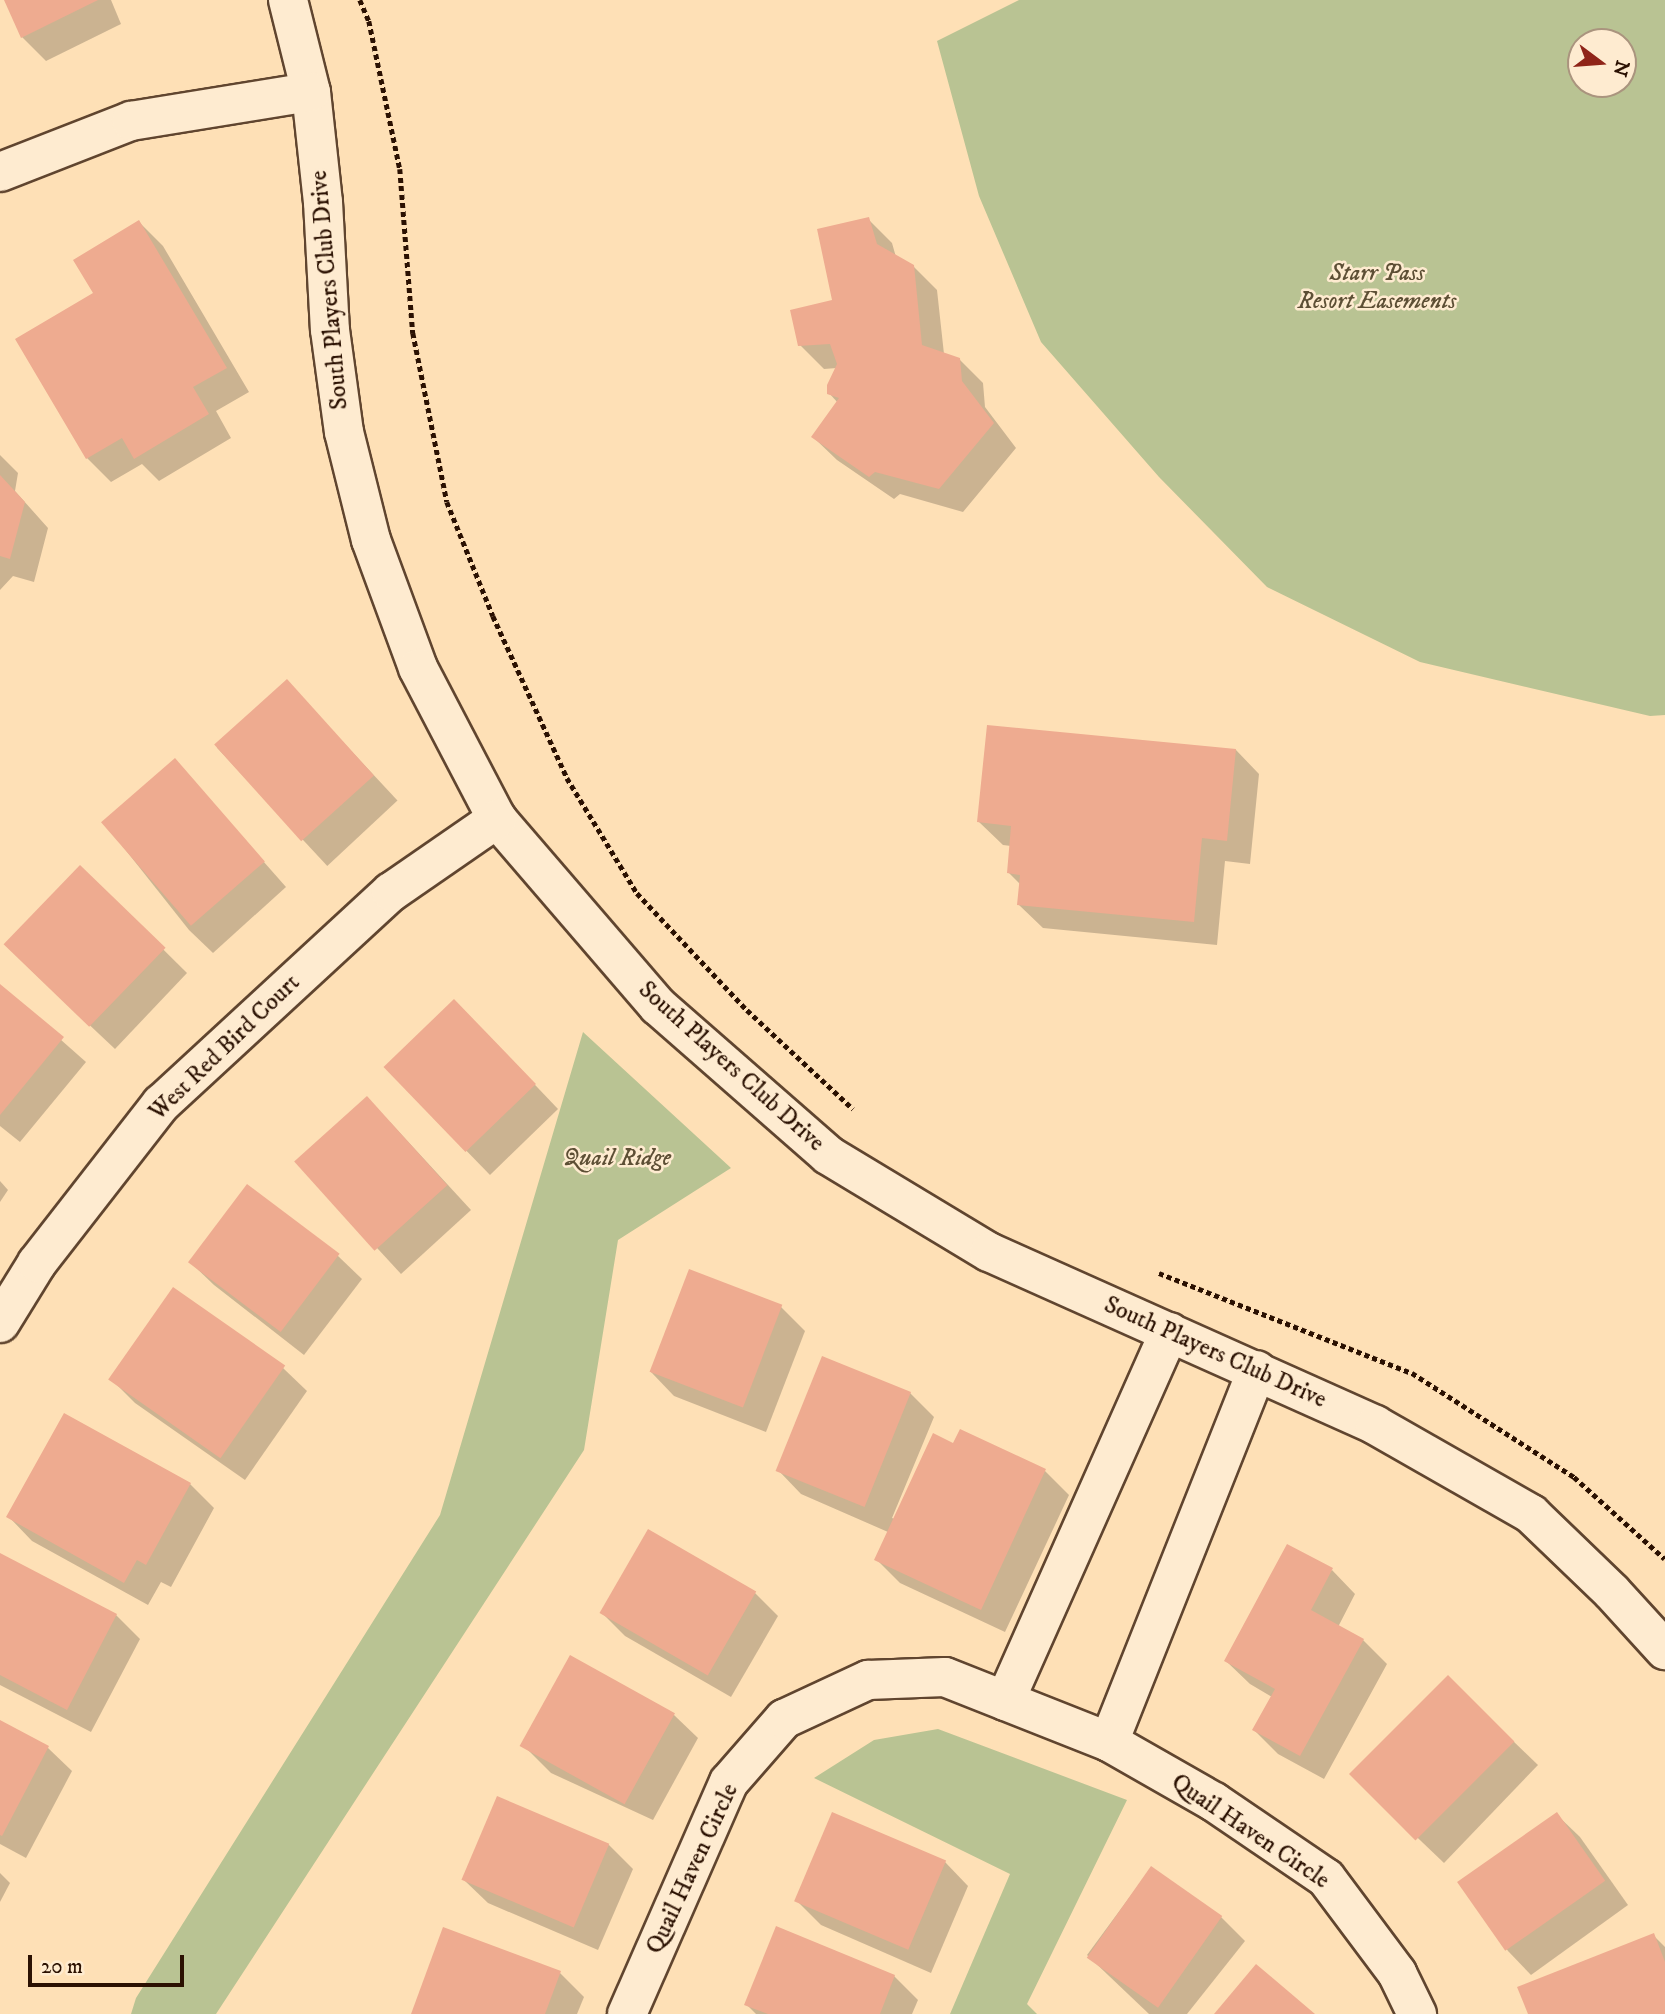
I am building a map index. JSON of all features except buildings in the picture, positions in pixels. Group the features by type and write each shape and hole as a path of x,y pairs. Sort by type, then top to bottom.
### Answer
{"street":[{"name":"South Players Club Drive","path":"288,0 311,93 323,202 330,330 344,432 367,526 418,668 496,819 658,1006 828,1155 989,1252 1375,1425 1531,1514 1612,1592 1665,1650"},
{"path":"0,172 131,121 311,93"},
{"name":"West Red Bird Court","path":"0,1322 37,1263 161,1104 391,892 496,819"},
{"path":"1005,1701 1169,1332"},
{"path":"1109,1742 1257,1370"},
{"name":"Quail Haven Circle","path":"627,2014 729,1782 784,1719 868,1680 945,1677 1109,1742 1214,1802 1326,1878 1396,1973 1417,2014"}],"path":[{"path":"360,0 369,21 400,169 413,333 447,502 493,616 567,778 637,893 747,1010 858,1114"},
{"path":"1155,1271 1412,1373 1574,1477 1665,1559"}],"green space":[{"name":"Starr Pass Resort Easements","path":"1019,0 1665,0 1665,715 1650,716 1420,662 1267,587 1159,477 1041,342 979,196 937,41"},
{"name":"Quail Ridge","path":"583,1032 731,1168 618,1240 584,1450 216,2014 131,2014 136,1998 440,1515"},
{"path":"938,1729 1127,1800 1027,2004 1037,2014 950,2014 1010,1874 814,1778 874,1740"}]}
